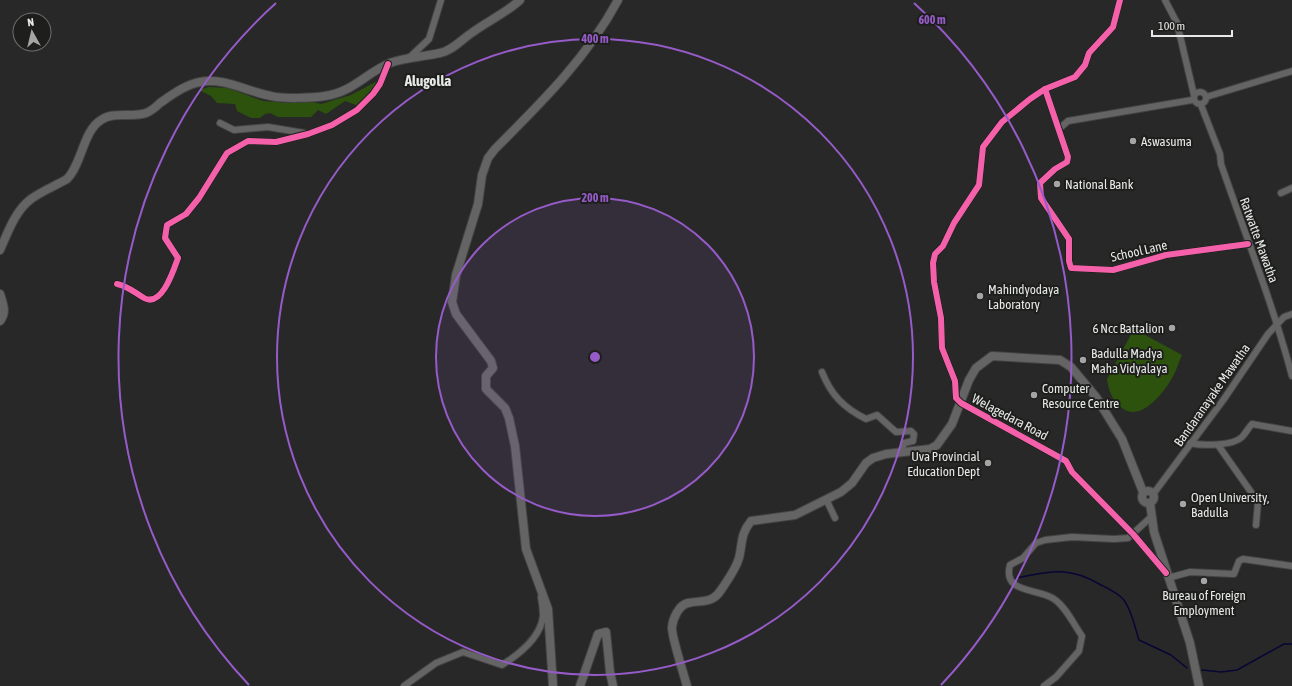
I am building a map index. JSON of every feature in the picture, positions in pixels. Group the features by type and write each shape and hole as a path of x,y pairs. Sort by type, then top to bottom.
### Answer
{"main road":[{"path":"0,250 11,225 23,207 31,199 67,179 71,175 90,133 101,120 115,115 143,114 149,112 181,89 200,82 217,81 272,97 326,96 353,87 388,64 410,57 440,53 449,50 473,32 510,9 520,0"},
{"path":"552,686 548,609 526,549 515,446 509,418 505,408 486,389 486,376 493,368 491,361 456,314 452,302 456,275 478,204 482,175 488,158 568,74 595,37 618,0"},
{"path":"0,294 5,308 3,317 0,321"},
{"path":"687,686 672,628 677,613 681,606 688,603 703,602 713,598 720,592 739,560 743,530 751,521 795,515 841,492 852,483 866,463 873,458 886,454 930,449 938,445 952,424 969,380 976,368 992,356 1060,360 1071,367 1104,409 1122,439 1144,492 1142,499 1145,502 1150,503"},
{"path":"1144,492 1150,490 1154,493 1154,499 1150,503 1151,517 1167,575 1190,643 1199,686"},
{"path":"580,686 598,634 606,632 613,686"}],"street":[{"path":"410,57 429,39 441,0"},
{"name":"Welagedara Road","path":"1120,0 1113,27 1089,53 1085,65 1075,77 1045,89 1002,122 983,147 979,185 954,223 943,246 935,254 933,264 934,282 941,318 942,348 954,381 956,398 961,403 1066,461 1072,472 1133,534 1167,575"},
{"path":"1165,0 1176,23 1193,95 1201,106 1206,101 1206,97"},
{"path":"117,284 126,286 146,300 155,299 161,293 172,276 178,258 165,238 167,225 186,214 199,198 227,153 248,141 276,142 308,134 332,125 357,110 373,94 380,84 388,64"},
{"path":"1206,97 1292,71"},
{"name":"School Lane","path":"1045,89 1060,128 1068,157 1067,162 1046,176 1040,183 1039,188 1041,198 1046,208 1069,239 1069,261 1071,268 1113,270 1166,255 1248,244"},
{"path":"1060,128 1068,121 1178,104 1200,92 1206,97"},
{"name":"Ratwatte Mawatha","path":"1201,106 1220,154 1221,164 1248,244 1278,322 1292,376"},
{"path":"220,123 234,130 268,127 308,134"},
{"path":"1281,193 1292,188"},
{"name":"Bandaranayake Mawatha","path":"1154,493 1224,399 1268,334 1284,317 1292,314"},
{"path":"822,372 829,388 850,411 866,419 877,415 896,432 911,431 914,434 913,441 904,443 902,452"},
{"path":"1190,443 1201,446 1218,445 1242,438 1252,424 1292,431"},
{"path":"1218,445 1258,502 1256,525"},
{"path":"826,499 835,518"},
{"path":"1044,686 1056,677 1079,651 1082,636 1059,603 1053,598 1017,587 1011,581 1008,572 1010,565 1023,558 1036,543 1045,540 1072,537 1114,539 1128,538 1142,523 1151,517"},
{"path":"1167,575 1190,572 1234,574 1239,561 1243,559 1292,566"},
{"path":"404,686 436,663 463,652 502,665 515,658 535,634 543,617 541,588"}],"green space":[{"path":"383,78 361,103 356,105 345,101 326,114 318,110 311,117 278,117 270,113 265,114 260,118 251,118 237,111 235,104 217,103 211,96 199,90 209,87 228,88 263,101 290,103 313,102 321,104 351,95"},
{"path":"1134,329 1182,355 1173,377 1161,394 1149,406 1135,412 1122,408 1113,399 1107,379"}],"waterway":[{"path":"1016,578 1040,573 1060,572 1079,575 1090,579 1116,593 1124,600 1131,614 1139,640 1171,655 1187,668"},
{"path":"1202,670 1221,672 1237,670 1284,644 1292,644"}],"cycle path":[{"path":"1120,0 1113,27 1089,53 1085,65 1075,77 1045,89 1030,99 1002,122 983,147 979,185 954,223 943,246 935,254 933,263 934,282 941,318 942,348 955,381 956,398 961,403 1066,461 1072,472 1133,534 1166,573"},
{"path":"117,284 128,288 144,298 150,300 156,298 162,293 166,286 178,258 165,238 167,225 186,214 199,198 227,153 248,141 276,142 308,134 332,125 357,110 373,94 380,84 388,64"},
{"path":"1045,89 1068,157 1067,162 1055,169 1040,183 1041,198 1069,239 1069,261 1071,268 1113,270 1166,255 1248,244"}],"place":[{"name":"Aswasuma","path":"1133,141"},
{"name":"National Bank","path":"1057,184"},
{"name":"Mahindyodaya Laboratory","path":"980,296"},
{"name":"6 Ncc Battalion","path":"1172,328"},
{"name":"Badulla Madya Maha Vidyalaya","path":"1083,360"},
{"name":"Computer Resource Centre","path":"1034,395"},
{"name":"Uva Provincial Education Dept","path":"988,463"},
{"name":"Open University, Badulla","path":"1183,504"},
{"name":"Bureau of Foreign Employment","path":"1204,581"}],"district":[{"name":"Alugolla","path":"428,80"}]}
